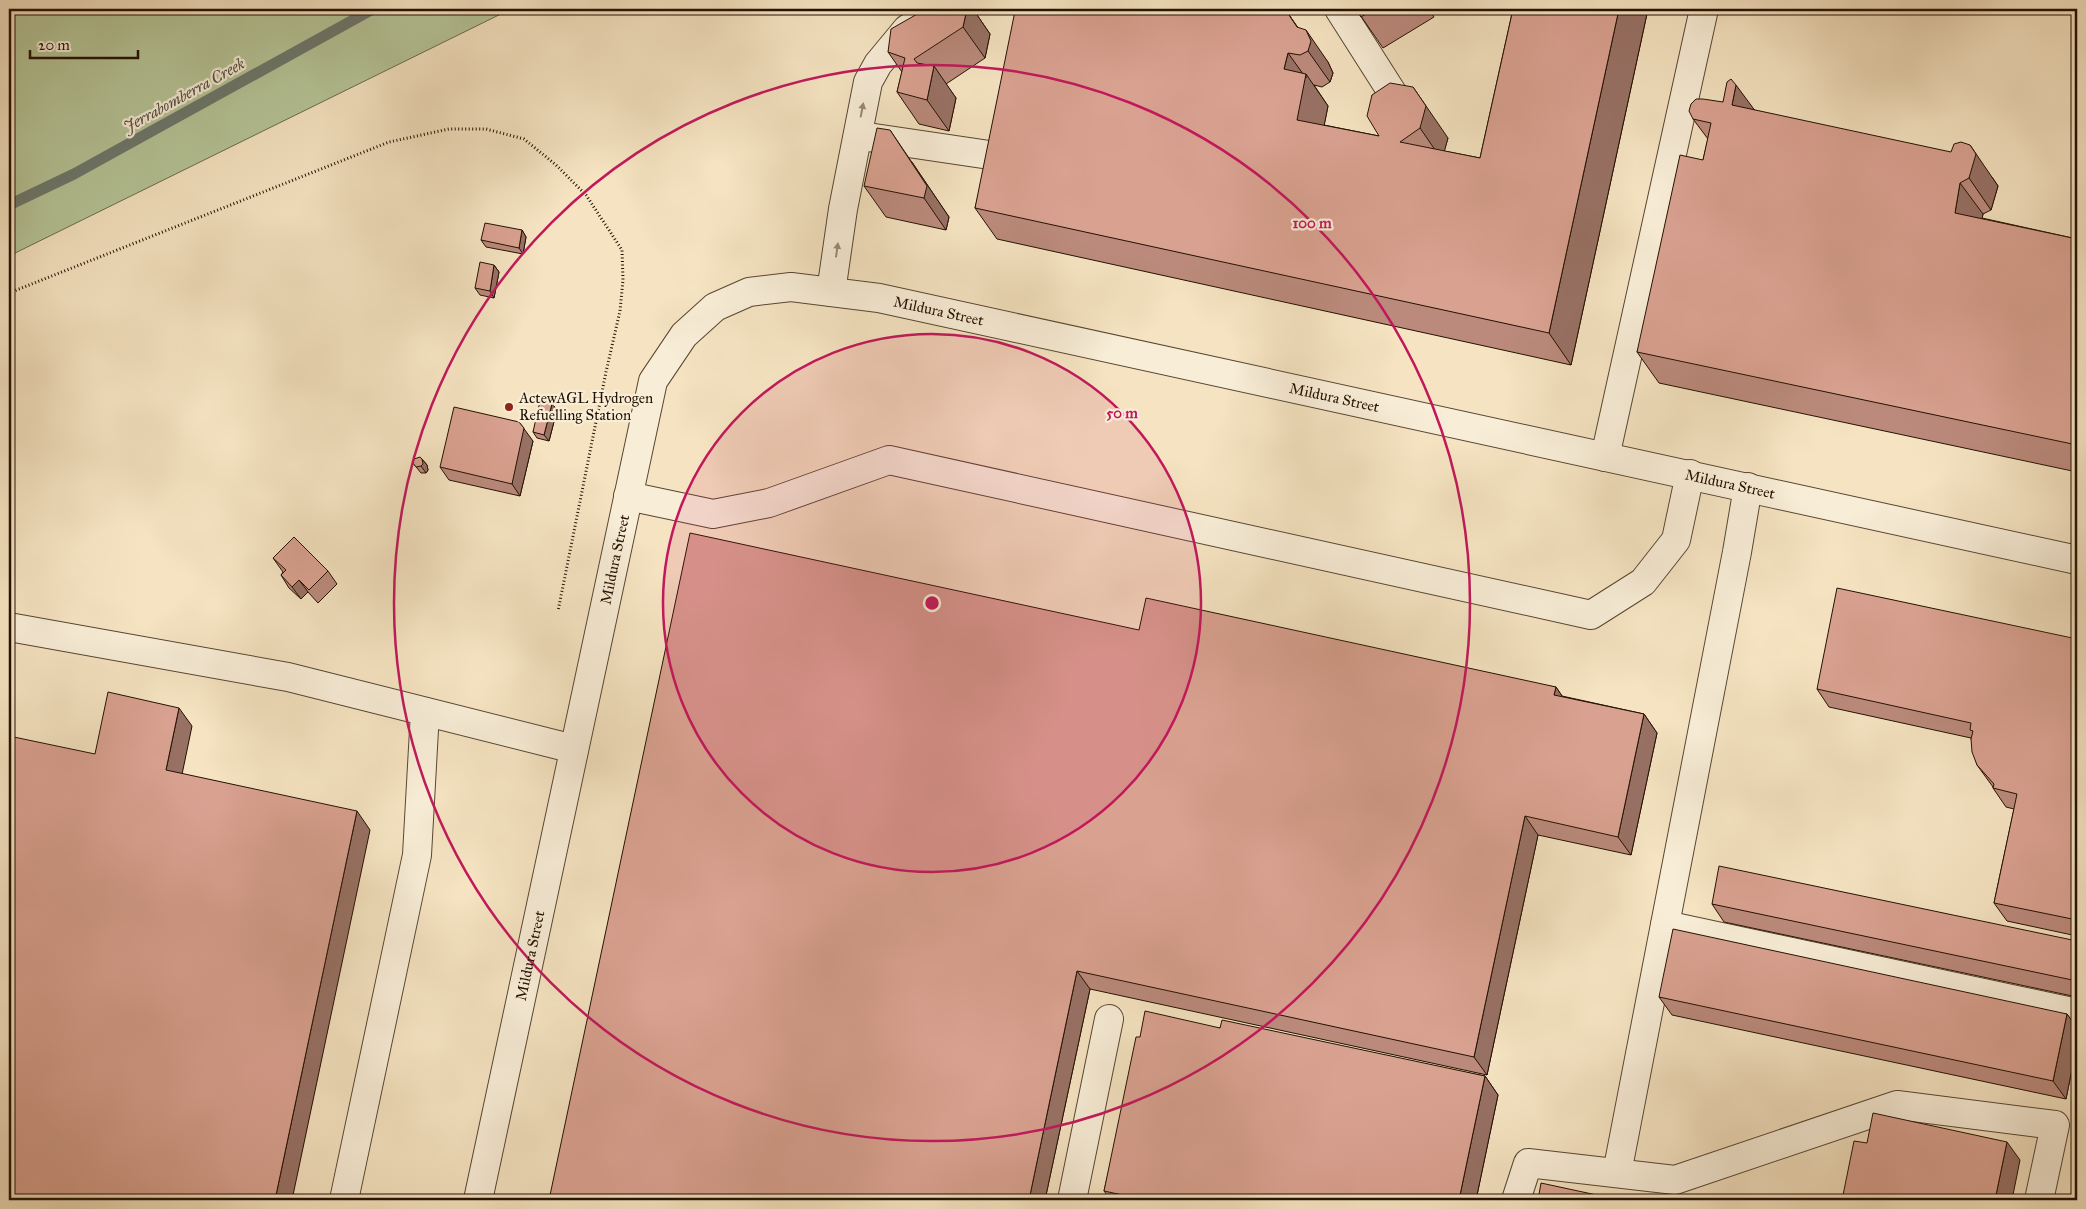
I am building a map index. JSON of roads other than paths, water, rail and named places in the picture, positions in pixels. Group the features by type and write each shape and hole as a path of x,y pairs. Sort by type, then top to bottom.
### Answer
{"street":[{"path":"831,292 843,209 868,82 878,64 907,29 941,9"},
{"path":"1339,9 1394,98"},
{"path":"1605,457 1704,9"},
{"path":"857,136 1003,157"},
{"name":"Mildura Street","path":"478,1200 653,381 684,335 715,307 749,292 790,287 879,298 2077,560"},
{"path":"628,496 712,514 769,503 889,460 1591,615 1643,582 1676,540 1690,474"},
{"path":"1617,1173 1748,487"},
{"path":"9,627 288,676 574,749"},
{"path":"344,1200 417,855 426,712"},
{"path":"1665,925 2077,1013"},
{"path":"1072,1200 1109,1019"},
{"path":"1516,1200 1528,1163 1675,1180 1897,1105 2066,1129 2040,1200"}],"waterway":[{"name":"Jerrabomberra Creek","path":"9,205 74,174 373,9"}],"place":[{"name":"ActewAGL Hydrogen Refuelling Station","path":"509,407"}]}
